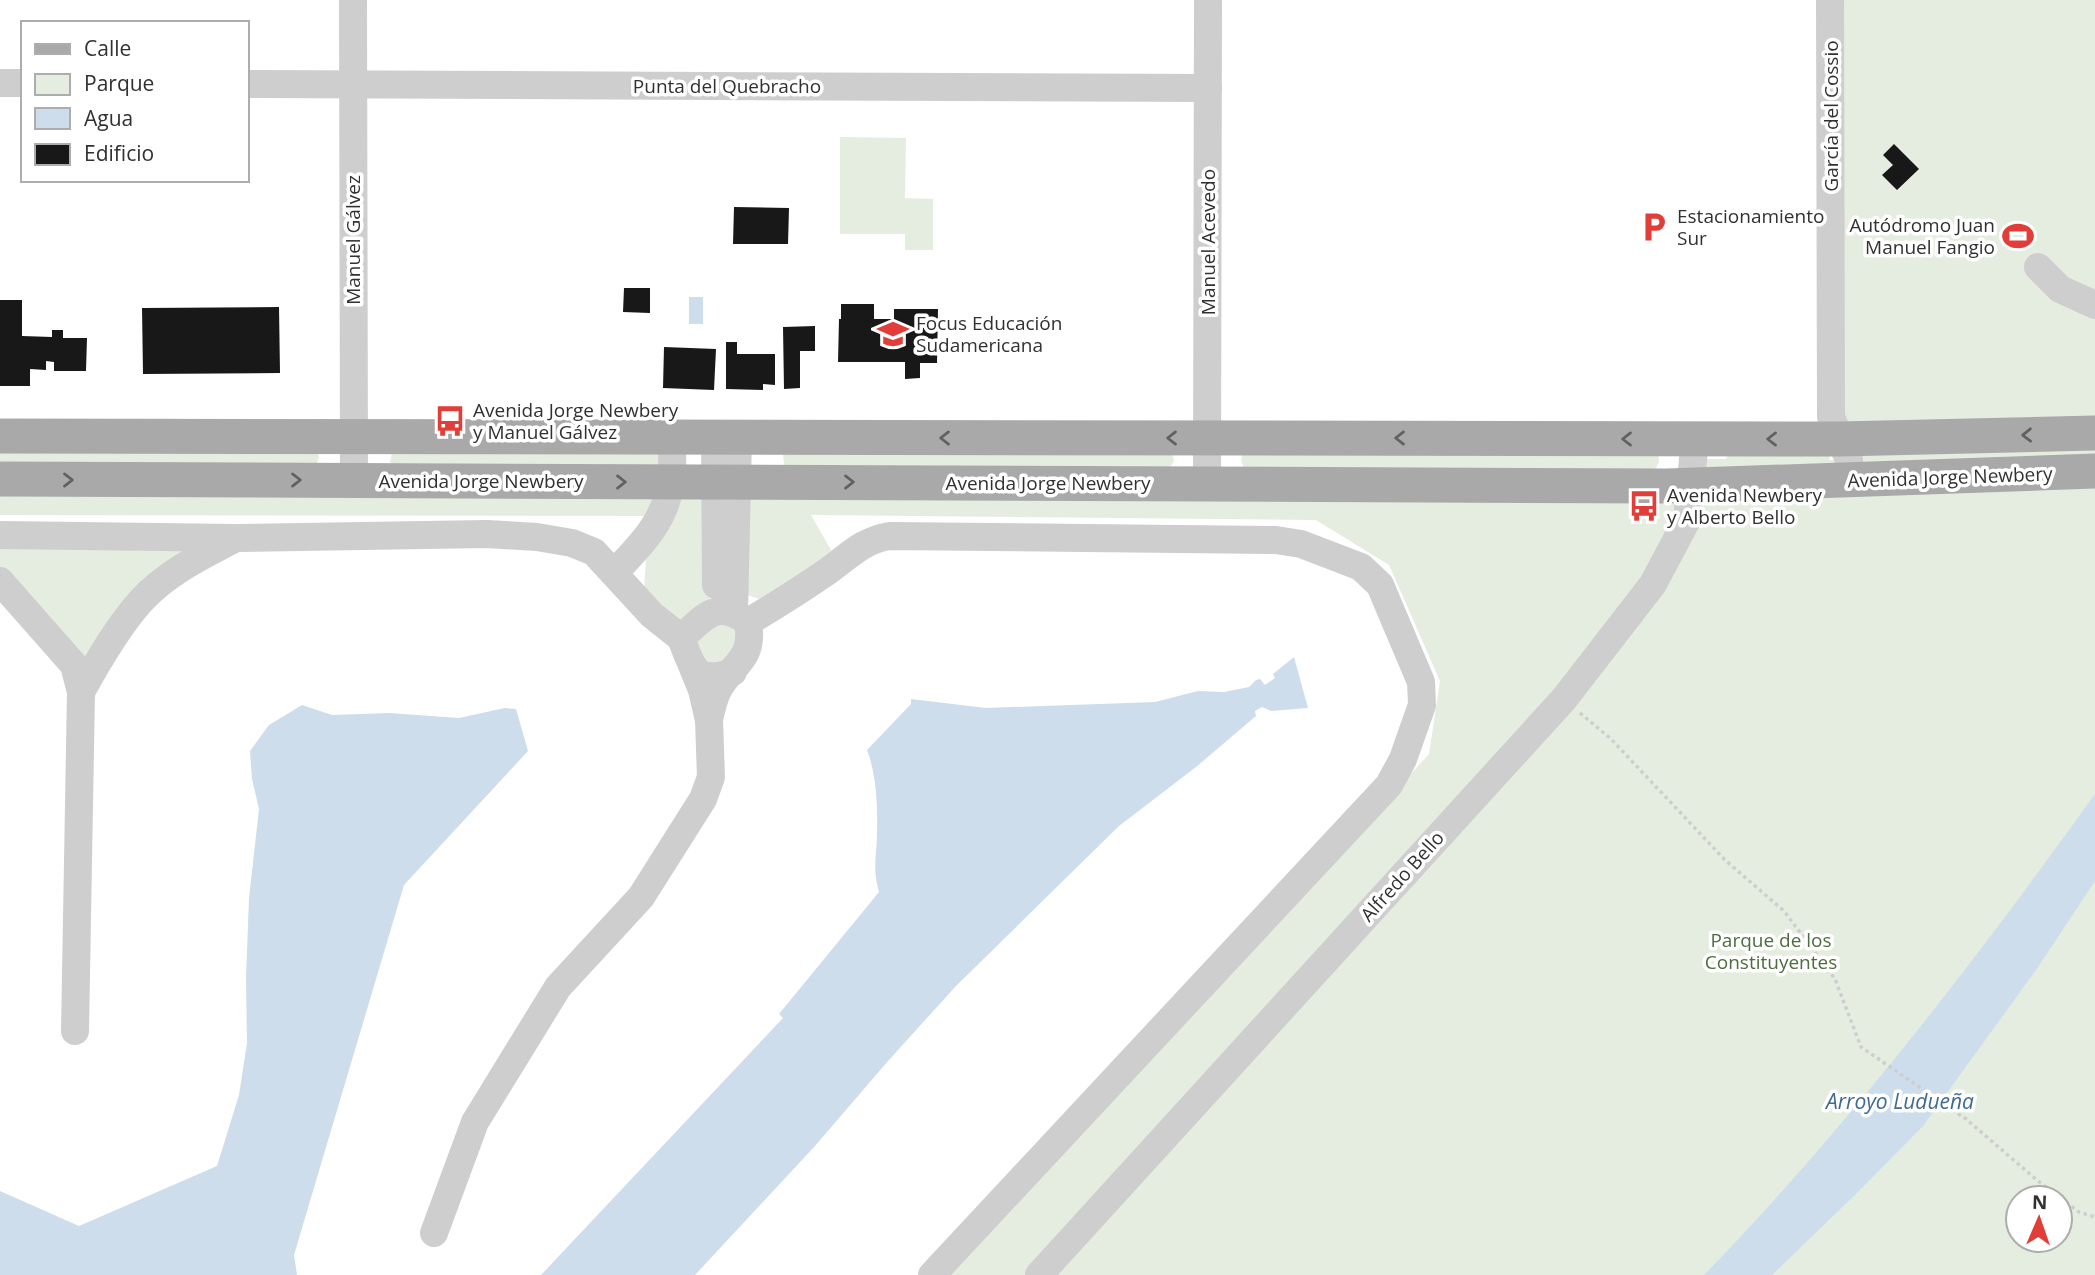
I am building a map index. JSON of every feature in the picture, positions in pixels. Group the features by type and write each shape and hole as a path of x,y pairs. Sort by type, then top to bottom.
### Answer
{"main road":[{"name":"Avenida Jorge Newbery","path":"0,436 1840,439 2095,433"},
{"name":"Avenida Jorge Newbery","path":"0,479 1692,485 2095,471"}],"street":[{"name":"Manuel Gálvez","path":"353,0 354,481"},
{"name":"Manuel Acevedo","path":"1208,0 1208,484"},
{"name":"García del Cossio","path":"1830,0 1831,417 1849,460 1850,481"},
{"path":"0,83 21,83"},
{"name":"Punta del Quebracho","path":"248,84 1208,88"},
{"path":"2038,267 2060,289 2095,305"},
{"path":"615,572 648,538 660,516 671,482 672,437"},
{"path":"709,720 717,691 746,653 750,635 733,615 726,482 727,437"},
{"name":"Alfredo Bello","path":"1039,1275 1564,699 1653,584 1687,520 1695,439"},
{"path":"0,535 237,538 487,534 572,542 594,552 615,572 686,651 701,675 714,678 733,672"},
{"path":"434,1233 475,1122 558,987 641,897 703,799 711,777 709,720 702,690 686,651 702,619 733,615 830,570 860,545 876,538 890,536 1276,540 1301,544 1361,567 1380,585 1421,682 1422,705 1404,759 1389,785 932,1275"},
{"path":"81,692 123,624 141,601 168,577 237,538"},
{"path":"0,581 74,665 81,692 75,1031"}],"path":[{"path":"1564,699 1611,739 1725,860 1784,911 1835,979 1861,1046 1966,1119 2038,1181 2079,1212 2095,1217"}],"green space":[{"name":"Parque de los Constituyentes","path":"1830,0 2095,0 2095,1275 950,1275 1429,754 1440,681 1389,565 1316,520 811,515 831,550 828,561 759,599 711,582 710,601 705,610 679,621 644,590 646,559 669,516 0,515 0,479 1691,485 1695,459 1726,459 1728,455 1830,456 1829,460 1848,460 1831,417"},
{"path":"840,137 906,138 905,198 933,199 933,250 905,250 905,234 840,234"},
{"path":"0,446 316,450 319,457 317,463 0,466"},
{"path":"669,449 677,465 396,468 390,462 392,453"},
{"path":"788,449 1172,453 1174,461 1170,467 784,465 783,455"},
{"path":"1243,453 1658,453 1659,462 1656,468 1648,471 1244,468 1241,461"},
{"path":"0,540 193,551 85,659 0,572"},
{"path":"702,619 748,622 733,672 691,663"}],"water":[{"path":"689,297 703,297 703,324 689,324"},
{"path":"1294,657 1308,708 1271,711 1262,707 1255,711 1256,716 1196,767 1119,826 956,986 815,1146 695,1275 541,1275 783,1018 779,1014 879,892 875,869 876,790 867,750 911,704 911,699 986,708 1155,702 1198,691 1224,692 1249,687 1260,679 1265,685 1275,678 1273,674"},
{"path":"302,705 332,715 389,713 459,718 505,708 516,709 528,751 404,885 294,1255 297,1275 0,1275 0,1191 79,1226 217,1166 239,1095 247,1043 249,898 259,809 252,779 250,751 269,725"},
{"name":"Arroyo Ludueña","path":"2095,794 2095,881 2036,970 1923,1126 1772,1275 1704,1275 1808,1162 1908,1042 2004,919"}],"building":[{"path":"1894,144 1919,169 1897,190 1882,175 1893,165 1883,155"},
{"path":"734,207 789,208 788,244 733,244"},
{"path":"624,288 650,288 650,313 623,312"},
{"path":"0,300 22,300 22,336 52,337 52,330 63,330 63,338 87,338 86,371 54,371 54,362 46,361 46,370 30,369 30,386 0,386"},
{"path":"841,304 874,304 874,319 894,319 894,309 938,309 937,363 920,363 920,378 905,379 905,362 838,362"},
{"path":"279,307 280,373 143,374 142,308"},
{"path":"815,326 815,351 800,351 800,388 784,389 783,327"},
{"path":"726,342 737,342 737,354 775,354 775,385 763,384 763,390 726,389"},
{"path":"664,347 716,349 714,390 663,388"}],"place":[{"name":"Estacionamiento Sur","path":"1654,227"},
{"name":"Autódromo Juan Manuel Fangio","path":"2018,236"},
{"name":"Focus Educación Sudamericana","path":"893,334"},
{"name":"Avenida Jorge Newbery y Manuel Gálvez","path":"450,421"},
{"name":"Avenida Newbery y Alberto Bello","path":"1644,506"}]}
